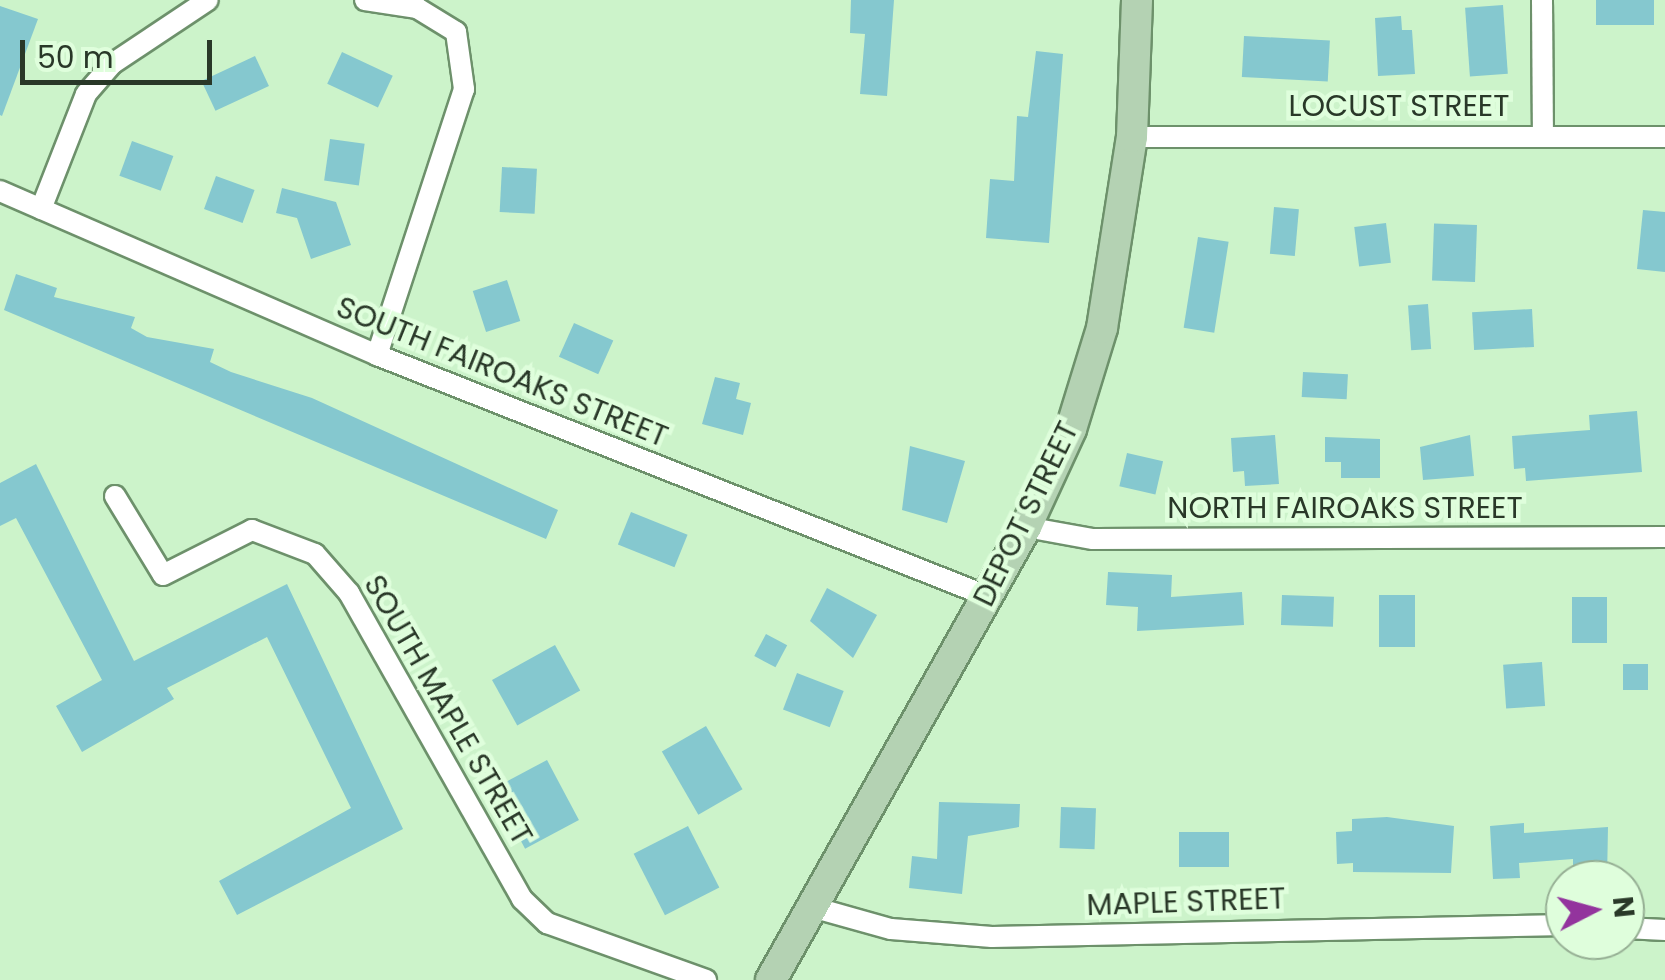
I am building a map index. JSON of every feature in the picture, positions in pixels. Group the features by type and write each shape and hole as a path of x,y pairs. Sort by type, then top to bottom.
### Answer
{"main road":[{"name":"DEPOT STREET","path":"771,980 1026,527 1102,328 1132,136 1137,0"}],"street":[{"path":"42,209 86,94 112,64 208,0"},
{"path":"365,0 417,8 456,32 464,89 377,355"},
{"path":"1542,0 1543,136"},
{"name":"LOCUST STREET","path":"1132,136 1665,137"},
{"name":"SOUTH FAIROAKS STREET","path":"0,191 377,355 987,596"},
{"name":"SOUTH MAPLE STREET","path":"115,496 163,575 252,530 314,554 350,593 522,899 547,922 706,980"},
{"name":"NORTH FAIROAKS STREET","path":"1026,527 1093,540 1665,537"},
{"name":"MAPLE STREET","path":"812,907 891,930 992,937 1545,925"}],"building":[{"path":"851,0 894,0 887,96 860,94 865,34 850,33"},
{"path":"1596,0 1654,0 1654,25 1596,25"},
{"path":"1503,5 1508,74 1470,76 1465,8"},
{"path":"0,6 38,19 2,116 0,115"},
{"path":"1401,16 1402,30 1412,30 1415,74 1378,76 1375,18"},
{"path":"1244,36 1330,41 1328,81 1242,77"},
{"path":"1036,51 1063,54 1049,243 986,238 990,179 1014,181 1017,116 1028,117"},
{"path":"342,52 393,76 378,107 327,84"},
{"path":"255,56 269,86 215,111 202,81"},
{"path":"330,139 365,144 359,185 324,181"},
{"path":"132,141 173,156 161,191 119,176"},
{"path":"502,167 537,169 535,214 500,212"},
{"path":"216,176 255,190 243,223 204,209"},
{"path":"282,188 336,202 351,245 311,259 297,218 276,213"},
{"path":"1274,207 1299,209 1295,256 1270,254"},
{"path":"1643,210 1665,212 1665,272 1637,269"},
{"path":"1386,223 1391,263 1359,267 1354,227"},
{"path":"1434,223 1477,225 1475,282 1432,280"},
{"path":"1198,237 1229,242 1214,333 1184,328"},
{"path":"16,274 57,288 54,297 135,317 131,328 147,337 214,349 210,362 231,372 312,398 558,510 546,539 4,310"},
{"path":"507,280 520,321 486,332 473,291"},
{"path":"1428,304 1431,349 1411,350 1408,305"},
{"path":"1532,309 1534,347 1474,350 1472,312"},
{"path":"574,323 613,340 598,374 559,357"},
{"path":"1303,372 1348,374 1347,399 1302,397"},
{"path":"715,377 740,383 736,399 751,403 743,435 702,424"},
{"path":"1637,411 1642,472 1526,481 1525,468 1514,469 1512,436 1590,430 1589,415"},
{"path":"1275,435 1279,484 1245,486 1244,471 1233,472 1231,438"},
{"path":"1470,435 1474,476 1423,480 1420,447"},
{"path":"1325,437 1380,439 1380,478 1341,478 1341,462 1325,462"},
{"path":"910,446 965,461 947,523 902,510"},
{"path":"1127,453 1163,461 1155,494 1119,486"},
{"path":"36,464 134,661 287,584 403,829 237,915 219,881 351,808 267,637 167,688 174,699 82,752 56,706 102,680 16,518 0,526 0,483"},
{"path":"631,512 688,535 674,567 618,544"},
{"path":"1108,572 1172,575 1171,597 1242,592 1244,625 1137,631 1138,607 1106,605"},
{"path":"827,588 877,615 853,658 810,621"},
{"path":"1282,595 1334,597 1333,627 1281,625"},
{"path":"1379,595 1415,595 1415,647 1379,647"},
{"path":"1572,597 1607,597 1607,643 1572,643"},
{"path":"766,634 787,645 775,667 754,656"},
{"path":"555,645 580,690 517,725 492,680"},
{"path":"1542,662 1545,706 1506,709 1503,665"},
{"path":"1623,664 1648,664 1648,690 1623,690"},
{"path":"797,673 844,691 830,727 783,709"},
{"path":"706,726 742,789 698,815 662,752"},
{"path":"547,760 579,820 525,849 493,789"},
{"path":"939,802 1020,804 1019,827 968,836 962,894 909,888 912,856 937,859"},
{"path":"1061,807 1096,808 1095,849 1060,848"},
{"path":"1387,817 1454,826 1451,873 1353,872 1353,863 1337,864 1336,832 1352,831 1352,819"},
{"path":"1524,823 1524,833 1608,827 1607,860 1519,863 1520,878 1493,879 1490,826"},
{"path":"688,826 719,887 665,915 634,854"},
{"path":"1179,832 1229,832 1229,867 1179,867"}]}
